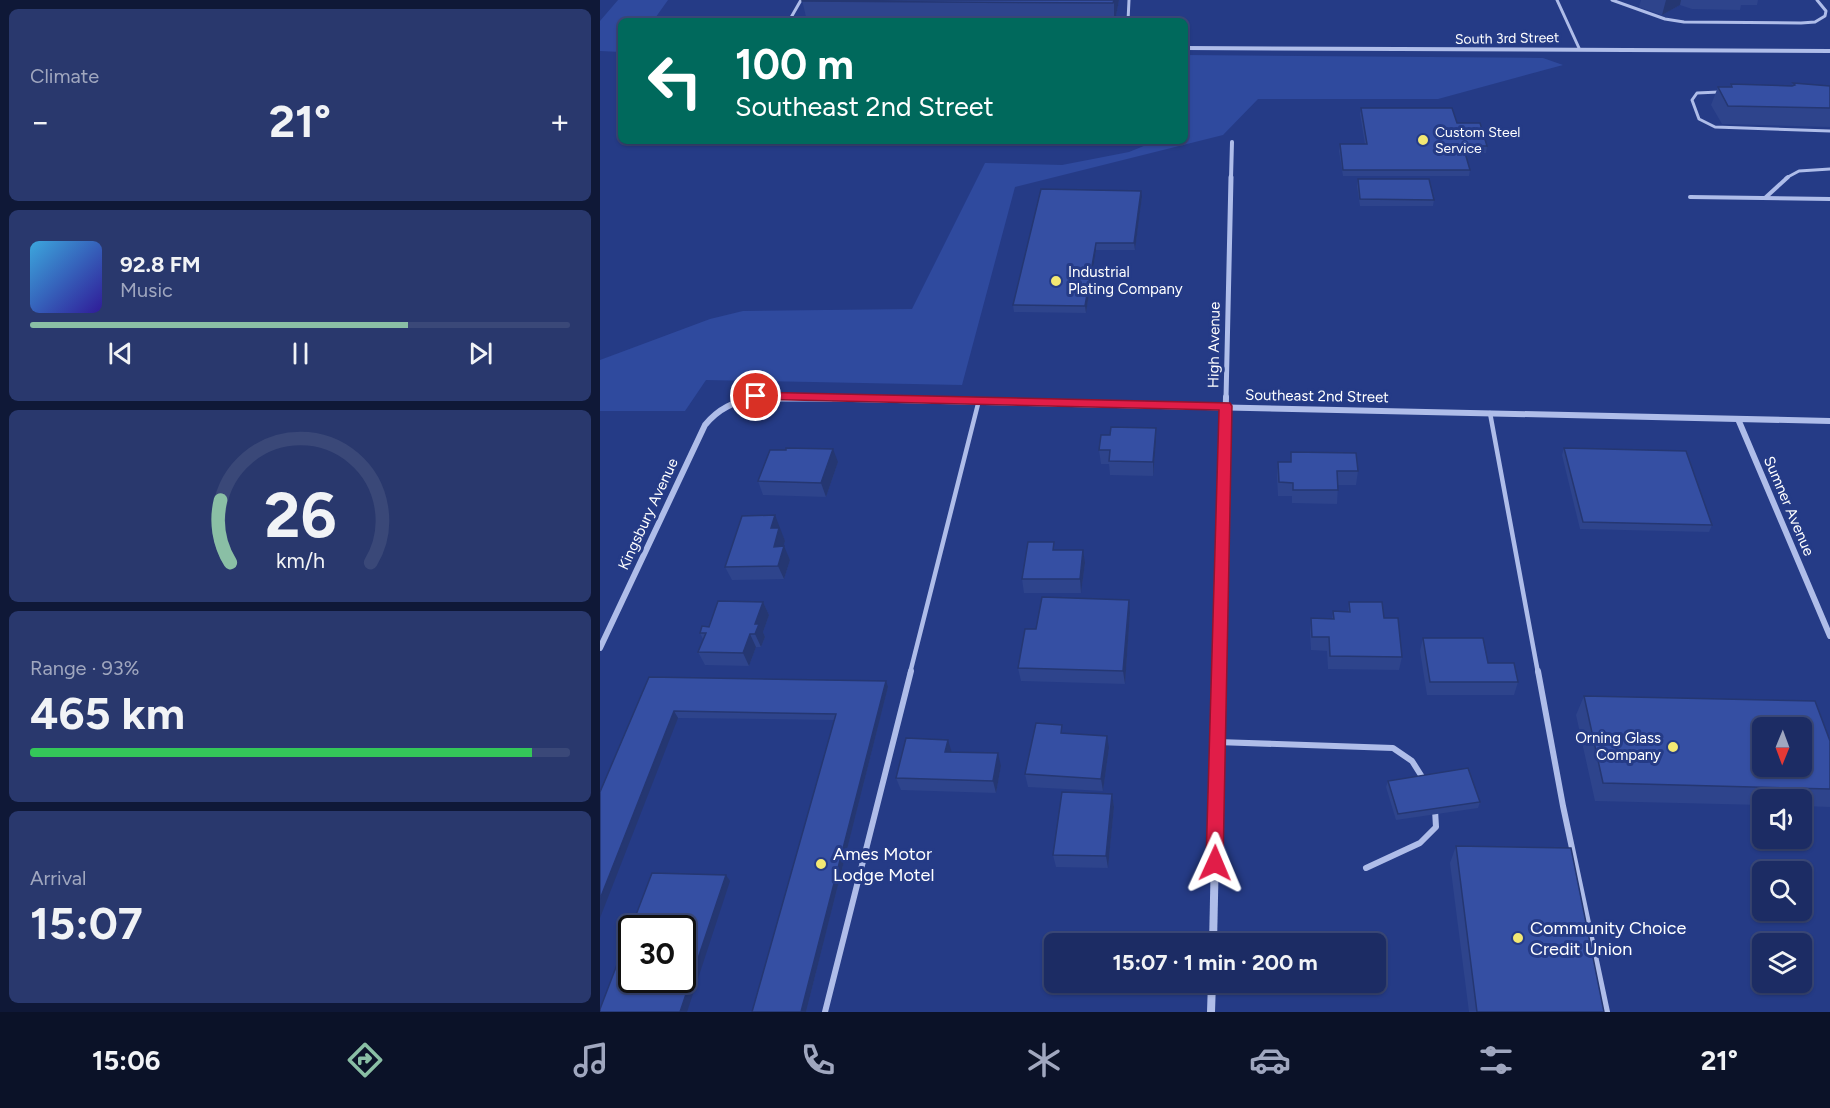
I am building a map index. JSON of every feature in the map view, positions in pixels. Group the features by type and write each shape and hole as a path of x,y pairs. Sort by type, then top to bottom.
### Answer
{"street":[{"name":"South 3rd Street","path":"1188,48 1374,50 1579,48 1830,51"},
{"name":"High Avenue","path":"1213,933 1232,142"},
{"name":"Southeast 2nd Street","path":"705,425 715,411 723,406 756,396 1830,421"},
{"name":"Sumner Avenue","path":"1738,418 1830,636"},
{"name":"Kingsbury Avenue","path":"600,648 705,425"},
{"path":"1211,1012 1212,993"}],"lane":[{"path":"791,18 801,0"},
{"path":"1128,18 1129,0"},
{"path":"1557,0 1579,48"},
{"path":"1612,0 1665,19 1684,22 1789,23 1815,22 1825,16 1826,10 1817,0"},
{"path":"1730,92 1703,92 1693,96 1692,105 1699,119 1722,128 1830,130"},
{"path":"1765,198 1792,172 1830,170"},
{"path":"1690,197 1830,199"},
{"path":"825,1012 979,400"},
{"path":"1490,413 1563,806 1606,1012"},
{"path":"1217,742 1393,748 1411,758 1421,769 1427,788"},
{"path":"1366,868 1420,843 1436,827 1437,817 1431,798"}],"shaded area":[{"path":"618,0 668,0 655,18 618,18 618,52 600,51 600,21"},
{"path":"1188,55 1543,58 1563,65 1438,99 1258,99 1223,135 1188,144"},
{"path":"1149,144 1187,144 1015,187 962,385 706,380 685,411 600,411 600,360 710,319 743,311 912,309 985,163 1062,165 1129,152"}],"building":[{"path":"802,0 1114,0 1113,3"},
{"path":"1793,83 1830,86 1830,108 1728,106 1718,87 1732,87 1731,84 1792,86 1795,85"},
{"name":"Custom Steel Service","path":"1361,108 1452,108 1457,123 1480,123 1487,146 1463,146 1470,170 1343,170 1340,144 1367,144"},
{"path":"1358,179 1429,179 1434,200 1360,199"},
{"name":"Industrial Plating Company","path":"1041,189 1141,191 1134,243 1096,243 1085,306 1013,305"},
{"path":"1111,427 1156,428 1153,462 1109,461 1110,450 1099,450 1101,435 1110,435"},
{"path":"786,448 833,449 821,483 758,481 770,450 786,450"},
{"path":"1564,448 1686,451 1712,525 1583,522"},
{"path":"1291,452 1356,453 1358,471 1337,471 1338,490 1293,490 1293,483 1279,482 1278,462 1291,462"},
{"path":"775,515 771,528 779,528 774,547 784,546 778,566 725,567 742,516"},
{"path":"1028,542 1054,542 1053,550 1083,550 1080,579 1022,579"},
{"path":"1042,597 1129,600 1123,671 1018,668 1025,629 1036,629"},
{"path":"718,601 763,602 755,624 759,624 755,634 750,634 743,653 698,652 706,633 700,633 702,626 709,627"},
{"path":"1349,602 1382,602 1384,618 1398,618 1402,657 1330,656 1329,637 1312,637 1311,618 1334,619 1333,611 1350,612"},
{"path":"1423,638 1483,638 1488,663 1514,663 1518,682 1430,682"},
{"name":"Ames Motor Lodge Motel","path":"649,677 886,681 801,1012 752,1012 836,714 674,711 600,899 600,792"},
{"name":"Orning Glass Company","path":"1584,696 1815,701 1830,741 1830,789 1603,783"},
{"path":"1036,723 1062,725 1061,733 1107,736 1101,779 1025,774"},
{"path":"906,738 948,740 945,752 998,753 993,781 896,778"},
{"path":"1468,768 1480,802 1398,814 1388,781"},
{"path":"1062,792 1112,794 1106,856 1053,855"},
{"name":"Community Choice Credit Union","path":"1456,846 1571,848 1604,1012 1477,1012"},
{"path":"652,873 726,875 696,964 696,915 636,915"},
{"path":"618,962 618,993 686,993 680,1012 600,1012"}],"place":[{"name":"Custom Steel Service","path":"1423,140"},
{"name":"Industrial Plating Company","path":"1056,281"},
{"name":"Orning Glass Company","path":"1673,747"},
{"name":"Ames Motor Lodge Motel","path":"821,864"},
{"name":"Community Choice Credit Union","path":"1518,938"}],"route":[{"path":"756,396 1226,406 1215,863"}]}
